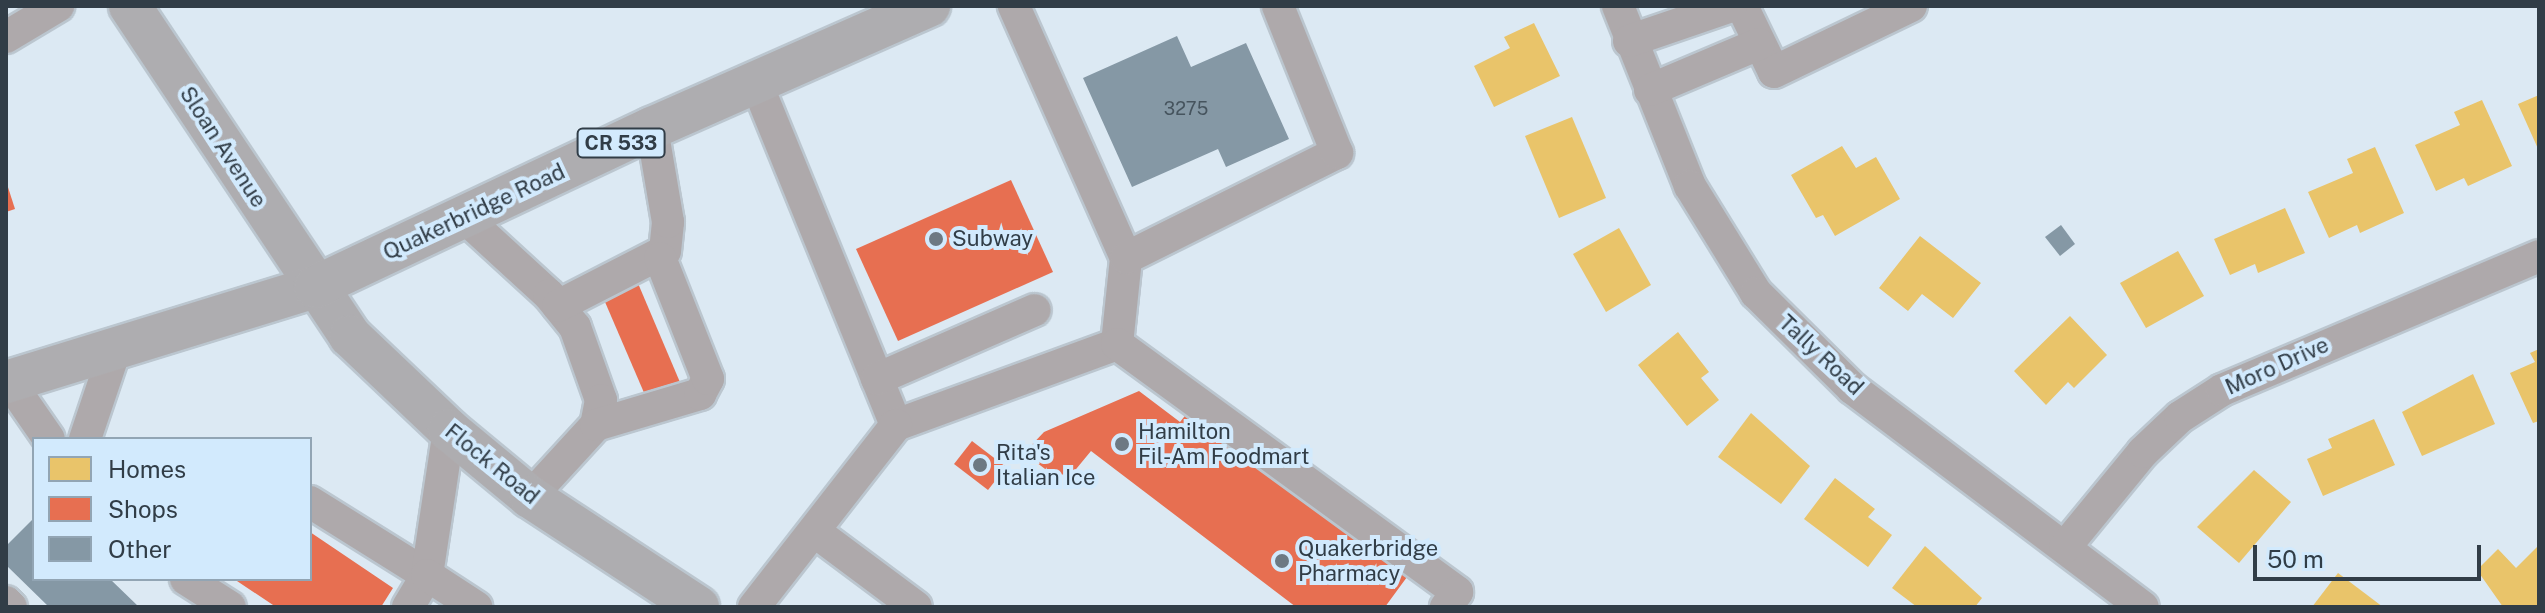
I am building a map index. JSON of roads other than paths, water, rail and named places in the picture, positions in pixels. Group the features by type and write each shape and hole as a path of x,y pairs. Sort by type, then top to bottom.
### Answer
{"main road":[{"name":"Sloan Avenue","path":"130,6 315,287"},
{"name":"Quakerbridge Road","path":"7,380 115,350 315,287 652,128 929,6"},
{"name":"Flock Road","path":"315,287 350,336 449,430 530,497 681,603"}],"street":[{"path":"13,32 58,6"},
{"path":"1014,6 1126,258 1117,344"},
{"path":"1126,258 1337,153 1278,6"},
{"name":"Tally Road","path":"1618,6 1629,41 1690,186 1723,245 1801,343 1852,388 2143,607"},
{"path":"1629,41 1731,6"},
{"path":"1742,6 1774,72 1911,6"},
{"path":"1650,90 1759,44"},
{"path":"756,82 896,425"},
{"path":"530,497 596,425 700,394 708,379 660,258 668,222 652,128"},
{"path":"464,217 558,306 575,327 601,400 596,425"},
{"name":"Moro Drive","path":"2065,547 2143,452 2180,417 2222,390 2539,256"},
{"path":"558,306 660,258"},
{"path":"877,379 1035,310"},
{"path":"754,607 896,425 1117,344"},
{"path":"1117,344 1457,592 1446,607"},
{"path":"86,437 115,350"},
{"path":"7,380 48,437"},
{"path":"408,607 427,575 449,430"},
{"path":"312,503 476,607"},
{"path":"814,531 916,607"},
{"path":"189,581 230,607"},
{"path":"6,602 11,607"}],"place":[{"name":"Subway","path":"936,239"},
{"name":"Hamilton Fil-Am Foodmart","path":"1122,444"},
{"name":"Rita's Italian Ice","path":"980,465"},
{"name":"Quakerbridge Pharmacy","path":"1282,561"}]}
